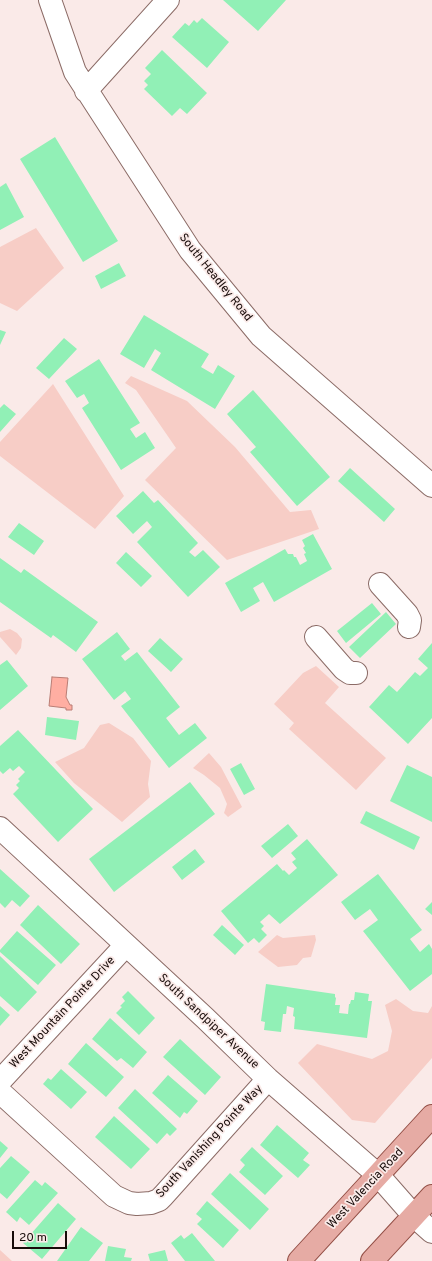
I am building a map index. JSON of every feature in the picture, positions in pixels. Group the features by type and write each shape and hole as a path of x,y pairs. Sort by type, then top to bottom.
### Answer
{"main road":[{"name":"West Valencia Road","path":"299,1261 432,1116"},
{"path":"372,1261 432,1196"}],"street":[{"name":"South Headley Road","path":"50,0 75,72 190,250 261,336 432,486"},
{"path":"86,91 168,0"},
{"path":"380,584 407,614 410,620 409,627"},
{"path":"316,637 344,669 350,673 356,673"},
{"name":"South Sandpiper Avenue","path":"0,828 216,1028 268,1079 378,1175 414,1216 432,1232"},
{"name":"West Mountain Pointe Drive","path":"0,1081 126,945"},
{"name":"South Vanishing Pointe Way","path":"0,1092 114,1196 129,1203 137,1211 159,1200 163,1196 268,1079"}],"shaded area":[{"path":"36,228 64,268 17,311 0,303 0,247"},
{"path":"131,376 187,401 235,447 290,512 311,510 319,529 227,560 145,480 176,448 136,390 125,383"},
{"path":"53,384 124,496 95,529 0,456 0,442"},
{"path":"10,629 17,633 22,639 21,648 16,655 0,637 0,632"},
{"path":"316,666 339,687 325,703 386,758 356,790 289,729 294,723 274,704 303,673"},
{"path":"52,677 68,678 66,697 70,705 72,705 72,710 49,706"},
{"path":"109,723 133,738 151,761 148,784 150,797 122,822 74,783 55,762 84,748 100,725"},
{"path":"209,753 221,767 242,807 228,817 224,813 227,804 220,788 193,768"},
{"path":"277,935 283,938 315,935 316,940 311,957 303,958 297,965 278,967 258,952"},
{"path":"396,999 413,1011 428,1013 432,1006 432,1058 375,1123 352,1120 298,1063 317,1044 372,1059 388,1051 392,1031 385,1005"},
{"path":"0,1250 12,1261 0,1261"}],"building":[{"path":"223,0 286,0 258,31"},
{"path":"202,18 229,42 207,68 172,37 185,23 189,26 194,20 197,23"},
{"path":"162,50 207,93 187,114 180,108 172,116 144,89 148,85 144,81 151,74 145,68"},
{"path":"55,137 118,241 83,262 20,159"},
{"path":"6,183 24,217 0,230 0,187"},
{"path":"119,263 126,276 101,289 95,276"},
{"path":"144,315 209,354 201,367 213,374 218,365 235,376 215,409 151,370 161,353 155,349 144,368 120,354"},
{"path":"0,330 6,332 0,345"},
{"path":"64,338 77,349 49,379 36,368"},
{"path":"99,359 140,423 130,429 136,438 145,432 155,448 121,470 82,408 89,403 84,394 77,398 65,381"},
{"path":"253,390 330,477 297,506 250,452 256,447 227,414"},
{"path":"4,404 16,414 0,432 0,408"},
{"path":"350,468 395,509 384,522 338,481"},
{"path":"143,491 154,503 158,500 198,543 189,552 195,557 203,550 220,567 188,597 137,542 152,527 147,521 133,534 116,516"},
{"path":"19,523 44,541 34,555 8,537"},
{"path":"313,534 332,569 274,602 263,582 253,588 260,601 241,612 225,583 285,549 288,554 293,554 294,557 296,557 300,565 307,561 304,554 306,553 303,548 305,546 302,540"},
{"path":"126,552 152,576 141,587 116,563"},
{"path":"0,558 21,573 24,569 98,622 76,652 53,635 51,638 0,602"},
{"path":"372,603 381,614 346,643 337,631"},
{"path":"386,612 396,624 360,658 349,647"},
{"path":"117,632 130,649 121,656 125,661 137,652 180,707 166,718 179,735 195,723 207,738 169,768 121,706 131,699 125,691 114,700 82,659"},
{"path":"160,638 183,659 171,672 148,651"},
{"path":"432,643 432,718 408,744 369,707 389,685 397,692 415,672 420,676 428,668 418,659"},
{"path":"7,660 28,686 0,710 0,665"},
{"path":"47,717 79,721 76,740 45,735"},
{"path":"18,730 93,809 58,842 13,794 19,788 16,785 20,781 18,779 25,772 19,766 13,771 10,768 3,774 0,771 0,746"},
{"path":"241,763 255,789 244,795 230,769"},
{"path":"407,765 432,777 432,822 390,801"},
{"path":"190,782 215,814 114,892 89,859"},
{"path":"366,811 420,837 414,850 360,823"},
{"path":"288,824 298,836 272,858 261,846"},
{"path":"307,839 338,875 280,924 269,914 260,922 264,926 261,929 267,935 259,943 254,938 248,943 221,911 277,864 289,875 297,868 292,862 296,859 291,853"},
{"path":"195,849 205,862 182,880 172,867"},
{"path":"0,869 30,896 20,907 12,900 5,908 0,903"},
{"path":"378,874 422,930 410,939 420,952 429,944 432,949 432,974 410,991 363,931 378,920 370,909 355,920 341,902"},
{"path":"432,902 432,915 425,909"},
{"path":"38,905 80,944 61,964 20,925"},
{"path":"222,925 244,945 235,955 213,935"},
{"path":"17,931 56,965 38,985 0,952 0,950"},
{"path":"0,956 37,992 18,1012 0,996"},
{"path":"266,984 335,994 335,1005 340,1005 339,1013 348,1014 349,1004 351,1000 354,1000 355,992 369,994 368,1001 372,1001 367,1038 294,1029 294,1008 287,1006 286,1014 283,1014 281,1032 264,1030 265,1022 261,1021"},
{"path":"128,991 155,1018 139,1035 116,1013 125,1001 122,997"},
{"path":"0,1006 10,1015 0,1026"},
{"path":"110,1018 147,1052 133,1068 121,1058 117,1061 92,1039"},
{"path":"180,1039 221,1077 205,1095 163,1057"},
{"path":"86,1043 124,1077 106,1097 68,1064"},
{"path":"61,1069 87,1092 71,1109 43,1084 48,1078 51,1080"},
{"path":"168,1075 198,1101 187,1114 184,1112 180,1118 152,1093"},
{"path":"135,1089 177,1129 170,1136 167,1133 157,1144 118,1108"},
{"path":"114,1116 150,1149 131,1169 95,1137"},
{"path":"277,1125 309,1153 303,1160 310,1165 298,1178 260,1145"},
{"path":"0,1141 8,1148 0,1158"},
{"path":"252,1147 283,1176 265,1195 239,1172 245,1165 240,1160"},
{"path":"11,1156 30,1172 7,1199 0,1193 0,1168"},
{"path":"230,1173 269,1209 250,1230 211,1194"},
{"path":"35,1180 42,1186 45,1182 58,1193 29,1225 20,1217 17,1222 6,1212"},
{"path":"207,1201 239,1230 223,1248 197,1224 202,1219 196,1214"},
{"path":"58,1203 76,1219 42,1259 23,1243"},
{"path":"81,1227 103,1243 89,1261 57,1261"},
{"path":"192,1233 215,1261 185,1261 171,1243 181,1235 184,1239"},
{"path":"108,1246 126,1249 124,1257 132,1258 131,1261 105,1261"},
{"path":"165,1250 168,1261 150,1261 148,1254"}]}
